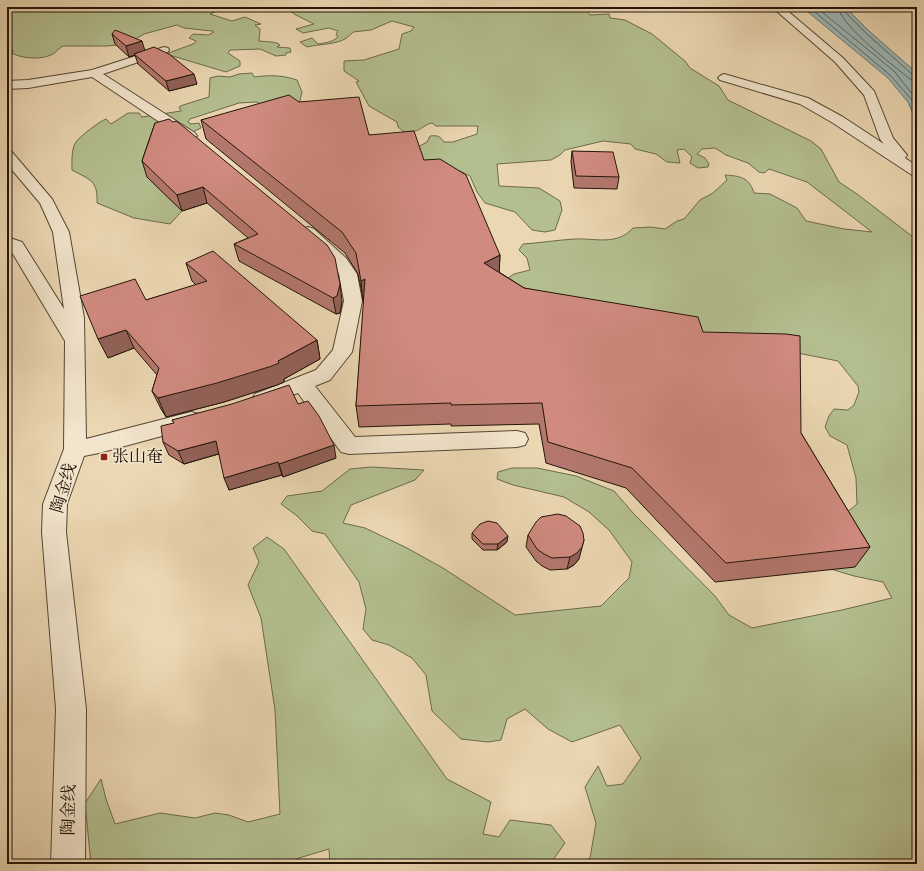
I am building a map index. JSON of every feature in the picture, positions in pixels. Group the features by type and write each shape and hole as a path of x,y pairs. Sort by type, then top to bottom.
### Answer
{"street":[{"path":"777,7 839,60 870,94 887,139 913,169"},
{"path":"7,85 28,84 94,73 164,50"},
{"path":"94,73 183,130 202,145"},
{"path":"724,78 804,101 838,120 913,169"},
{"name":"陶金线","path":"7,155 47,202 61,232 75,318 75,449 55,504 54,532 71,710 68,864"},
{"path":"250,403 323,375 342,352 353,301 348,274 338,258 294,220"},
{"path":"7,242 16,246 74,339"},
{"path":"302,384 349,446 517,439"},
{"path":"75,449 99,445 207,416"}],"green space":[{"path":"7,7 227,7 210,14 232,21 245,17 261,24 255,25 260,29 259,41 276,43 280,45 277,47 290,48 291,52 286,53 286,55 276,56 260,49 230,50 228,53 240,61 240,66 226,72 166,54 193,44 196,41 189,38 193,34 208,35 214,32 184,28 177,25 144,34 132,41 118,45 63,46 48,56 26,58 12,53 13,50 7,49"},
{"path":"276,7 583,7 590,15 609,14 610,18 625,20 652,34 685,61 690,68 719,86 728,100 811,141 821,149 839,182 917,240 917,864 582,864 590,858 596,823 585,787 598,766 607,786 623,784 641,758 620,725 572,742 548,729 525,709 507,719 501,740 488,742 461,739 432,711 426,675 412,658 389,645 372,640 363,629 366,609 359,582 325,534 312,531 296,515 281,504 287,496 322,491 350,469 371,467 424,470 415,480 351,505 343,523 365,528 405,547 443,568 515,615 601,606 629,578 632,562 609,530 589,512 564,497 513,485 497,479 498,472 512,468 537,468 576,476 614,491 634,514 715,596 729,615 752,628 842,610 892,598 883,582 854,576 824,567 833,524 857,504 856,478 847,445 830,436 825,427 829,416 834,409 848,410 854,405 859,392 858,386 838,361 667,327 508,288 508,278 514,274 530,270 527,258 519,250 523,244 575,239 606,240 627,234 633,228 651,227 665,229 677,221 684,219 700,200 713,193 727,180 725,175 743,178 747,181 754,193 770,194 797,208 806,221 844,229 872,232 807,182 769,169 764,173 759,172 748,163 726,155 715,148 702,149 697,154 705,158 709,164 708,167 698,168 690,163 692,157 684,149 677,150 680,163 667,162 656,154 635,149 631,144 603,141 565,150 551,160 497,164 499,186 539,188 560,201 562,210 555,230 545,232 532,230 515,212 485,203 477,192 470,176 460,171 425,168 416,148 427,142 430,136 438,136 444,142 453,142 477,134 478,126 436,126 432,123 417,131 404,132 398,127 397,122 369,106 356,82 359,81 344,71 344,61 364,60 399,49 402,34 411,31 414,27 392,21 371,30 353,32 338,42 307,47 300,42 312,38 318,44 329,42 338,37 336,34 338,31 329,28 303,33 296,29 314,24 292,12"},
{"path":"252,73 254,77 276,76 297,80 302,92 299,105 269,109 257,102 239,103 190,119 188,122 191,124 199,123 201,128 186,135 147,177 182,211 170,224 134,218 97,203 96,190 92,182 72,170 74,145 85,133 103,120 106,119 111,124 128,113 139,113 142,117 181,111 179,107 183,105 209,97 210,78 218,76 230,77 239,74"},
{"path":"267,537 284,549 447,779 491,802 483,834 499,837 510,820 551,825 565,843 550,864 330,864 329,849 279,864 91,864 85,803 101,779 115,824 160,813 195,818 215,813 229,815 248,822 280,814 275,710 261,618 248,585 259,562 253,548"}],"water":[{"path":"802,7 845,7 869,31 917,73 917,123 908,102 888,78"}],"building":[{"path":"115,30 142,41 126,46 112,34"},
{"path":"154,47 169,54 194,74 166,81 134,54"},
{"path":"289,95 299,102 359,97 369,135 414,131 424,160 440,159 466,175 500,255 484,263 524,288 698,317 703,332 786,334 800,336 801,433 870,547 726,563 632,468 548,442 542,403 451,405 451,403 356,406 365,279 361,281 356,253 342,232 201,120"},
{"path":"169,119 173,122 176,121 179,123 327,245 335,258 340,284 337,296 333,298 234,244 258,234 203,187 177,195 142,161 155,123"},
{"path":"572,151 613,152 619,177 576,176"},
{"path":"213,251 317,340 278,361 279,363 272,366 217,383 158,398 152,391 159,368 126,330 98,339 80,296 135,279 146,300 207,281 186,263"},
{"path":"289,385 298,404 308,401 319,416 334,445 279,464 278,462 224,478 216,441 178,451 163,442 161,426 174,423 172,420 232,404"},
{"path":"558,514 566,516 580,526 583,533 584,540 582,547 577,553 570,557 552,558 544,554 537,549 528,535 541,517"},
{"path":"488,521 497,523 508,536 498,544 483,544 472,533 480,524"}],"place":[{"name":"张山奄","path":"104,457"}]}
